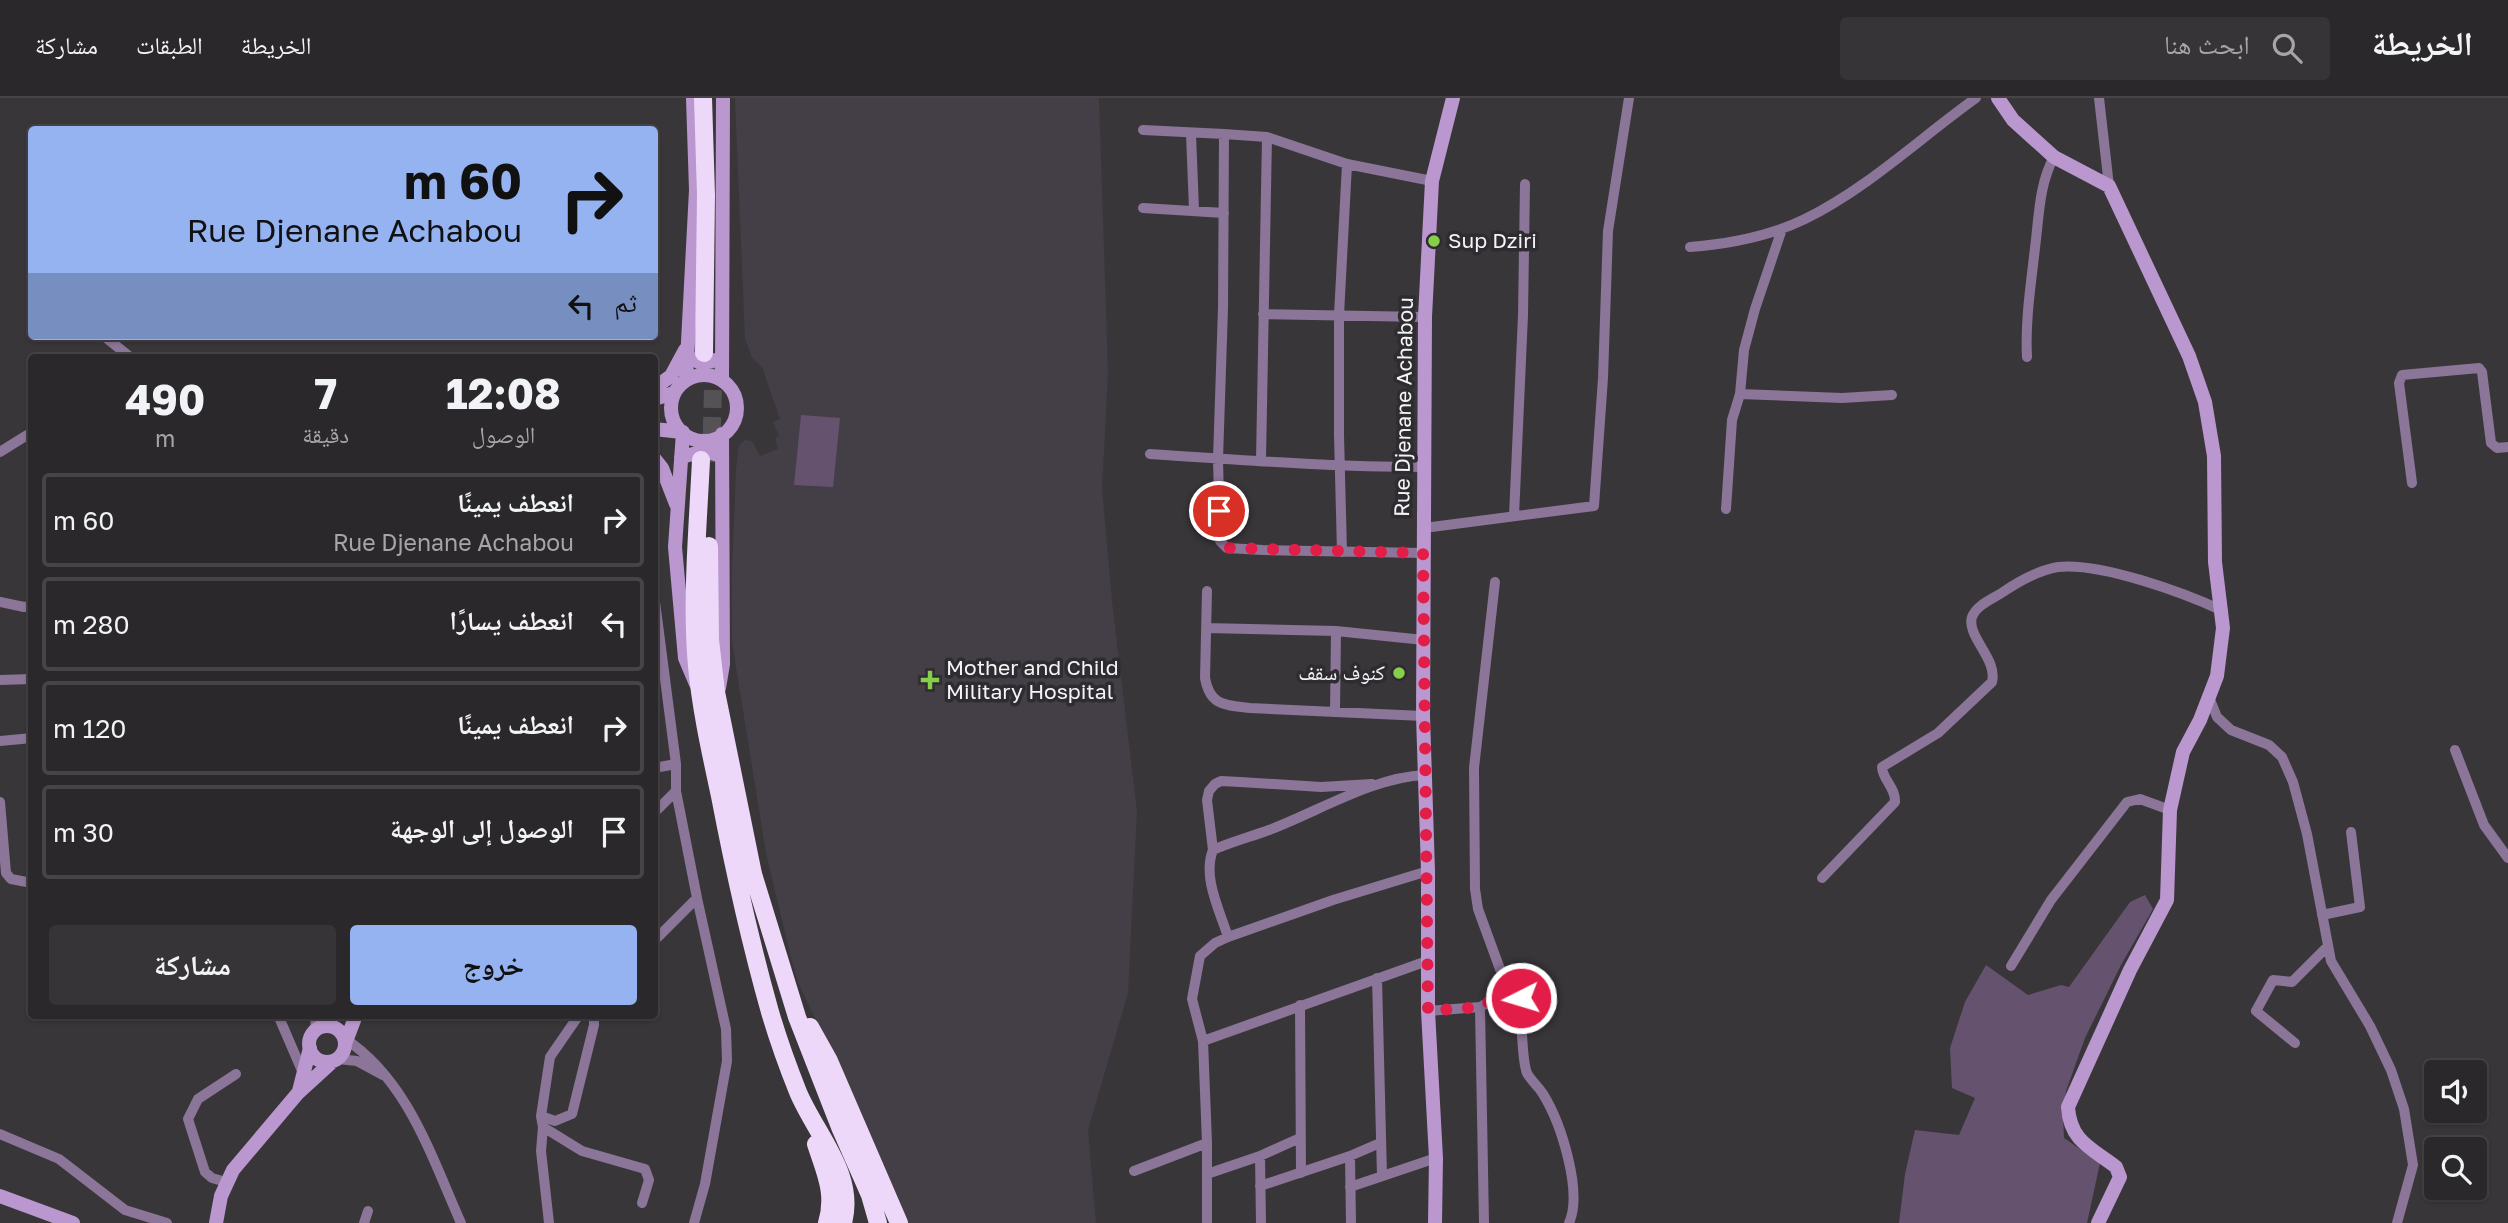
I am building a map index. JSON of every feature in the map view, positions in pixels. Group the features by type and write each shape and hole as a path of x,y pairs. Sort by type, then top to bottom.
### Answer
{"highway":[{"path":"703,98 706,195 703,354"},
{"path":"703,354 717,266 715,98"},
{"path":"711,460 695,626 697,667 710,698 753,874 810,1053 870,1195 877,1223"},
{"path":"710,698 738,888 771,1016 830,1186 831,1205 827,1223"},
{"path":"786,976 799,1008 829,1061 899,1223"},
{"path":"799,1094 830,1152 847,1193 847,1209 843,1223"},
{"path":"843,1223 851,1215 863,1213 877,1223"}],"street":[{"path":"693,98 703,354 729,386 736,403 734,419 722,435 711,460 723,664 710,698"},
{"path":"658,398 674,393 703,354 723,98"},
{"name":"Rue Djenane Achabou","path":"1435,1223 1436,1158 1428,1011 1428,871 1423,716 1425,317 1432,181 1453,98"},
{"path":"1424,528 1594,506 1603,378 1608,231 1629,98"},
{"path":"1690,247 1725,243 1782,229 1822,210 1976,98"},
{"path":"1998,98 2013,120 2054,157 2109,186"},
{"path":"2098,1223 2120,1177 2120,1171 2076,1137 2069,1123 2068,1107 2130,970 2167,900 2170,810 2183,752 2200,720 2217,676 2223,628 2215,562 2214,456 2205,402 2183,340 2109,186 2099,98"},
{"path":"1143,130 1191,134 1237,133 1267,137 1347,164 1432,181"},
{"path":"1191,134 1194,210"},
{"path":"1224,134 1217,459 1219,536 1223,545 1253,549 1423,553"},
{"path":"1261,460 1267,137"},
{"path":"2027,357 2026,331 2040,199 2048,168 2054,157"},
{"path":"1342,552 1339,315 1347,164"},
{"path":"1514,516 1523,316 1525,184"},
{"path":"1143,208 1224,213"},
{"path":"1726,509 1732,420 1741,394 1744,351 1782,229"},
{"path":"1263,314 1425,317"},
{"path":"109,340 126,354"},
{"path":"658,385 703,354"},
{"path":"2412,483 2399,383 2402,375 2479,368 2482,372 2491,443 2497,448 2508,447"},
{"path":"686,380 698,375 710,375 722,380"},
{"path":"674,393 671,414 682,432 675,547 685,658 710,698"},
{"path":"1741,394 1842,398 1892,395"},
{"path":"658,429 682,432 698,440 722,435"},
{"path":"0,452 28,434"},
{"path":"681,457 705,451 711,460"},
{"path":"1150,454 1340,467 1424,467"},
{"path":"658,463 678,509"},
{"path":"1822,878 1895,802 1894,792 1881,772 1882,767 1938,733 1992,682 1990,662 1972,626 1972,616 1980,606 2014,584 2052,569 2065,567 2120,573 2223,611"},
{"path":"1495,582 1474,768 1475,889 1478,909 1508,991 1521,998 1527,1072 1544,1096 1568,1159 1573,1189 1573,1214 1569,1223"},
{"path":"1207,591 1205,678 1207,691 1214,700 1250,708 1423,716"},
{"path":"0,601 28,606"},
{"path":"658,625 676,764 676,791 726,1029 727,1061 705,1184 694,1223"},
{"path":"1206,628 1336,631 1424,640"},
{"path":"1335,711 1336,631"},
{"path":"0,680 28,679"},
{"path":"2209,697 2217,717 2231,730 2269,745 2282,757 2293,782 2307,834 2327,947 2338,974 2370,1026 2404,1109 2413,1165 2397,1223"},
{"path":"0,741 28,738"},
{"path":"2455,750 2484,825 2508,858"},
{"path":"658,767 676,764"},
{"path":"1213,850 1267,831 1379,784 1406,776 1425,775"},
{"path":"1228,937 1211,883 1209,861 1213,850 1207,800 1209,791 1215,784 1221,781 1321,787 1379,784"},
{"path":"658,809 676,791"},
{"path":"2011,966 2051,900 2127,802 2140,799 2170,810"},
{"path":"0,802 6,873 12,879 28,882"},
{"path":"2322,915 2360,906 2351,832"},
{"path":"1207,1223 1208,1143 1203,1041 1192,999 1202,952 1228,937 1333,900 1428,871"},
{"path":"658,937 697,898"},
{"path":"2295,1043 2256,1011 2273,980 2292,982 2327,947"},
{"path":"1203,1041 1427,961"},
{"path":"1377,978 1382,1176"},
{"path":"1428,1011 1480,1007 1508,991"},
{"path":"1300,1005 1301,1173"},
{"path":"1480,1007 1485,1223"},
{"path":"280,1019 303,1073"},
{"path":"298,1093 315,1032 316,1019"},
{"path":"216,1223 226,1182 241,1159 298,1093 344,1049 343,1038 348,1019"},
{"path":"343,1038 354,1019"},
{"path":"549,1223 541,1151 550,1057 576,1019"},
{"path":"542,1121 559,1121 572,1114 594,1019"},
{"path":"315,1032 325,1027 343,1038 379,1065 394,1084 421,1133 461,1223"},
{"path":"310,1048 316,1058 327,1062 335,1060 365,1064 394,1084"},
{"path":"226,1182 212,1178 205,1172 188,1119 198,1099 236,1074"},
{"path":"542,1121 582,1151 645,1169 649,1180 642,1203"},
{"path":"0,1135 60,1159 125,1210 167,1223"},
{"path":"1207,1174 1260,1156 1300,1138"},
{"path":"1133,1171 1208,1143"},
{"path":"1260,1186 1350,1156 1380,1143"},
{"path":"1260,1156 1261,1223"},
{"path":"1350,1156 1351,1223"},
{"path":"1350,1186 1436,1158"},
{"path":"0,1196 73,1223"},
{"path":"364,1223 368,1212"}],"shaded area":[{"name":"Mother and Child Military Hospital","path":"735,98 1099,98 1108,372 1102,489 1112,601 1137,812 1128,993 1088,1130 1096,1223 906,1223 860,1110 799,985 766,853 732,642 732,571 739,445 745,440 752,441 760,456 778,449 775,438 779,436 773,422 780,419 762,367 752,357 745,339"},
{"path":"801,415 840,418 833,487 794,485"},
{"path":"2145,895 2153,909 2121,965 2085,1038 2066,1091 2064,1138 2100,1163 2087,1223 1899,1223 1905,1174 1915,1130 1959,1135 1975,1098 1952,1088 1950,1048 1965,1002 1986,965 2028,995 2061,985 2069,987 2130,902"}],"tunnel":[{"path":"711,462 714,353"}],"place":[{"name":"Sup Dziri","path":"1434,241"},
{"name":"كنوف سقف","path":"1399,673"},
{"name":"Mother and Child Military Hospital","path":"930,680"}],"route":[{"path":"1219,511 1219,540 1227,548 1423,553 1428,1011 1480,1007 1508,991 1521,998"}]}
